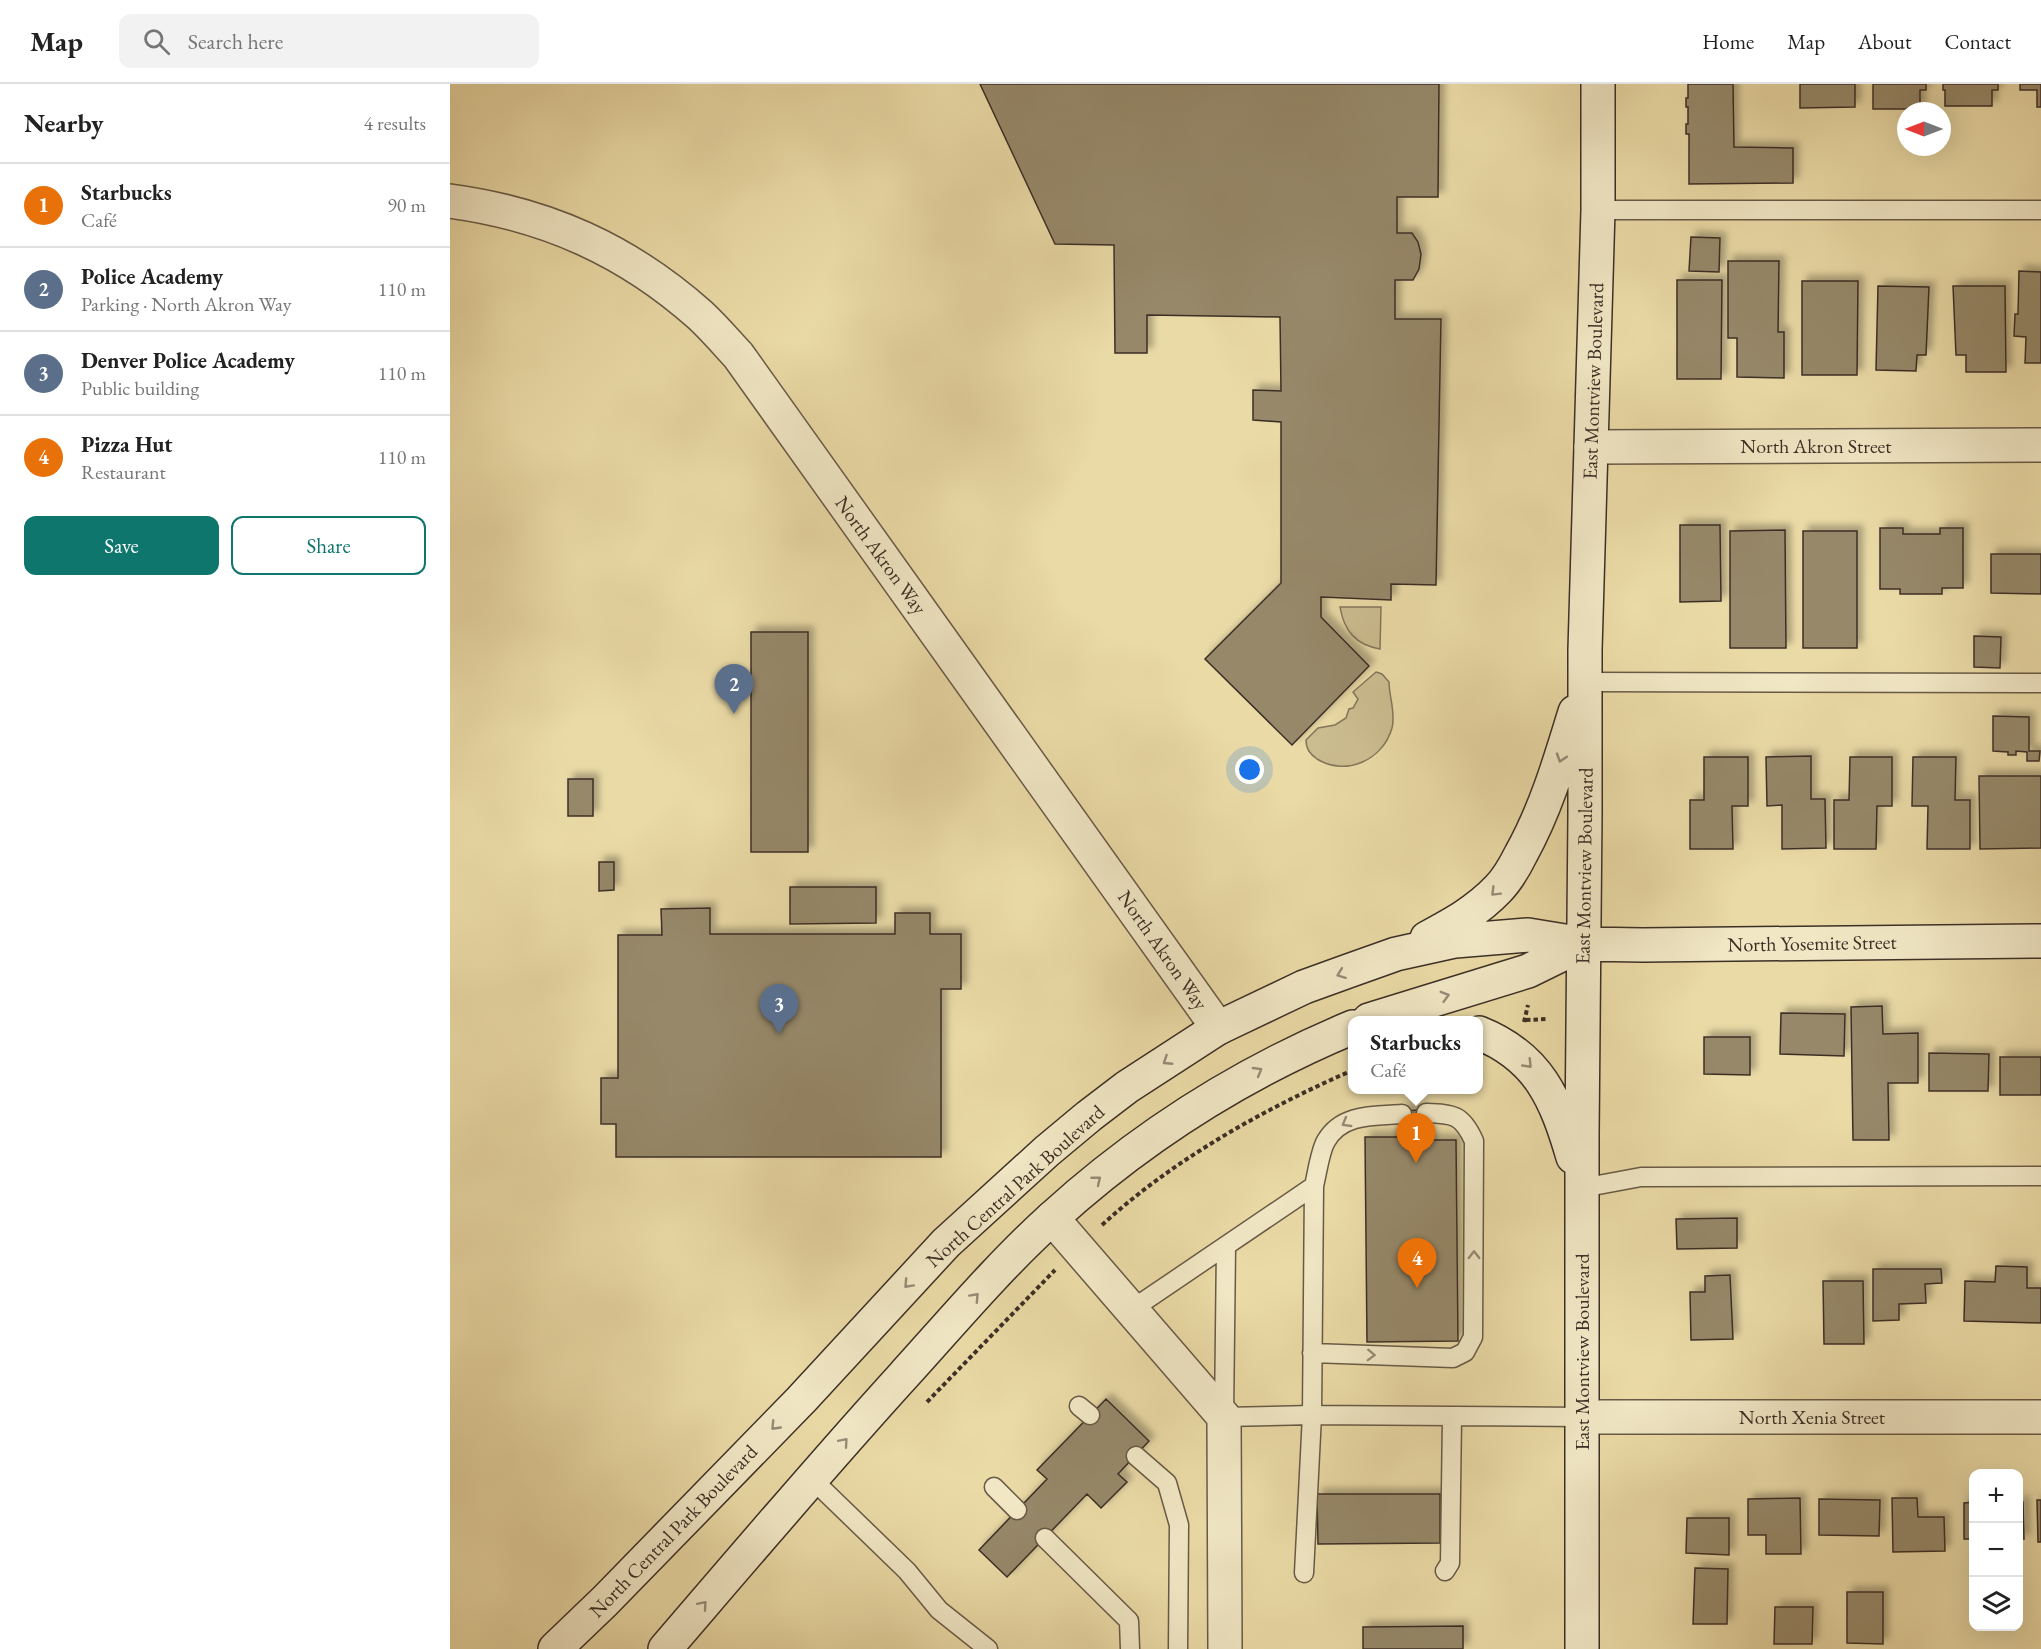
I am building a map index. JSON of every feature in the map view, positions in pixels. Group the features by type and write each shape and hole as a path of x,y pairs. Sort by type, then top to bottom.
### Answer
{"main road":[{"name":"East Montview Boulevard","path":"1582,1649 1586,553 1598,210 1598,84"},
{"name":"North Akron Way","path":"450,201 487,206 546,221 602,245 654,277 701,316 730,347 1218,1028"},
{"name":"North Akron Street","path":"1591,447 2041,445"},
{"path":"1396,954 1462,920 1500,887 1515,866 1545,806 1585,682"},
{"name":"North Central Park Boulevard","path":"555,1649 605,1601 801,1400 946,1243 1047,1150 1127,1088 1218,1028 1304,987 1396,954 1455,940 1506,936 1539,936 1583,944"},
{"name":"North Yosemite Street","path":"1583,944 2041,941"},
{"path":"1382,1016 1528,971 1583,944"},
{"path":"665,1649 812,1479 956,1318 1052,1218 1163,1129 1265,1066 1348,1029"},
{"path":"1483,1035 1506,1046 1541,1077 1563,1124 1582,1188"},
{"path":"1315,1043 1348,1037"},
{"path":"1052,1218 1224,1418 1225,1649"},
{"name":"North Xenia Street","path":"1582,1417 2041,1417"}],"lane":[{"path":"1598,210 2041,210"},
{"path":"1585,682 2041,683"},
{"path":"1312,1353 1453,1358 1465,1352 1473,1337 1474,1141 1467,1126 1454,1114 1426,1113"},
{"path":"1304,1573 1312,1415 1314,1186 1326,1141 1340,1124 1356,1117 1402,1114"},
{"path":"1582,1188 1641,1177 2041,1176"},
{"path":"1131,1310 1314,1186"},
{"path":"1226,1246 1224,1418 1312,1415 1582,1417"},
{"path":"1445,1571 1450,1563 1452,1417"},
{"path":"1136,1456 1167,1483 1179,1525 1178,1649"},
{"path":"812,1479 908,1571 939,1610 988,1649"},
{"path":"994,1487 1017,1510"},
{"path":"1045,1538 1129,1621 1130,1649"}],"path":[{"path":"1528,1005 1526,1020 1548,1019"},
{"path":"1105,1222 1175,1168 1219,1139 1296,1096 1348,1072"},
{"path":"921,1408 1049,1275"}],"shaded area":[{"path":"1340,607 1381,607 1380,649 1364,644 1352,636"},
{"path":"1376,672 1382,674 1389,682 1393,717 1392,728 1381,749 1372,757 1351,766 1328,764 1317,759 1309,751 1306,740 1318,728 1335,725 1346,718 1349,709 1353,708 1358,699 1353,692"}],"building":[{"path":"980,84 1439,84 1438,197 1397,197 1397,233 1412,233 1418,242 1421,254 1419,269 1413,280 1395,280 1395,319 1441,319 1436,585 1391,584 1391,600 1321,597 1321,617 1369,666 1292,745 1205,659 1281,583 1281,422 1253,420 1253,390 1281,391 1280,317 1147,315 1147,353 1115,353 1114,245 1055,244"},
{"path":"1688,84 1733,84 1734,147 1793,148 1793,183 1689,184 1689,134 1686,134"},
{"path":"1800,84 1855,84 1855,107 1800,108"},
{"path":"1873,84 1926,84 1926,90 1920,90 1920,102 1897,102 1897,109 1873,109"},
{"path":"1943,84 1998,84 1998,90 1992,90 1992,106 1951,106 1951,102 1945,102 1945,90 1943,90"},
{"path":"2020,84 2041,84 2041,107 2037,107 2037,90 2020,90"},
{"path":"1691,237 1720,238 1719,272 1689,271"},
{"path":"1728,261 1779,261 1778,332 1784,332 1784,378 1737,377 1737,338 1728,338"},
{"path":"2019,271 2041,272 2041,363 2025,363 2026,337 2014,336 2015,314 2018,314"},
{"path":"1677,280 1722,280 1721,379 1677,379"},
{"path":"1802,281 1858,281 1857,375 1802,375"},
{"path":"1878,286 1929,287 1926,355 1917,355 1916,371 1876,370"},
{"path":"1953,286 2005,286 2006,372 1966,372 1966,355 1956,355"},
{"path":"1680,525 1720,525 1721,601 1680,602"},
{"path":"1880,528 1903,528 1903,534 1940,534 1940,528 1963,528 1963,588 1942,588 1942,594 1900,594 1900,589 1880,589"},
{"path":"1785,530 1786,648 1730,648 1730,531"},
{"path":"1803,531 1857,531 1857,648 1803,648"},
{"path":"1991,554 2041,554 2041,594 1991,593"},
{"path":"751,632 808,632 808,852 751,852"},
{"path":"1974,636 2001,637 2000,668 1974,667"},
{"path":"1993,716 2029,717 2029,751 2040,751 2039,761 2027,761 2027,752 2016,751 2016,755 2008,755 2008,752 1993,751"},
{"path":"1811,756 1811,799 1825,799 1826,848 1782,849 1782,805 1767,806 1766,757"},
{"path":"1704,757 1748,757 1748,806 1732,806 1733,849 1690,849 1690,800 1704,800"},
{"path":"1850,757 1892,757 1892,806 1877,806 1876,849 1834,849 1834,800 1849,800"},
{"path":"1913,757 1956,757 1955,800 1970,800 1970,849 1927,849 1928,806 1912,806"},
{"path":"1979,776 2041,776 2041,848 1980,849"},
{"path":"568,779 593,779 593,816 568,816"},
{"path":"599,862 614,862 614,890 599,891"},
{"path":"790,887 876,887 876,923 790,924"},
{"path":"710,908 710,934 895,934 895,913 930,913 930,934 961,934 961,989 941,989 941,1157 616,1157 616,1124 601,1124 601,1078 618,1078 618,935 662,935 661,909"},
{"path":"1882,1006 1883,1034 1918,1033 1918,1083 1888,1083 1889,1140 1853,1140 1851,1007"},
{"path":"1781,1013 1845,1014 1844,1056 1780,1054"},
{"path":"1704,1037 1750,1037 1750,1075 1704,1074"},
{"path":"1929,1053 1989,1054 1988,1091 1929,1091"},
{"path":"2000,1057 2041,1057 2041,1095 2000,1095"},
{"path":"1421,1110 1421,1140 1456,1140 1458,1341 1367,1342 1365,1137 1400,1137 1400,1111"},
{"path":"1737,1218 1737,1248 1677,1249 1676,1219"},
{"path":"1996,1266 2027,1267 2027,1288 2041,1288 2041,1323 1964,1321 1965,1281 1995,1282"},
{"path":"1873,1269 1941,1269 1942,1283 1925,1284 1926,1303 1899,1304 1899,1320 1873,1321"},
{"path":"1730,1275 1733,1339 1691,1340 1690,1292 1705,1292 1705,1276"},
{"path":"1823,1281 1863,1281 1864,1344 1824,1344"},
{"path":"1106,1399 1149,1441 1118,1474 1127,1482 1101,1508 1087,1494 1007,1577 979,1550 1047,1479 1037,1470"},
{"path":"1317,1494 1440,1494 1440,1543 1318,1544"},
{"path":"1800,1498 1801,1554 1766,1554 1766,1535 1748,1535 1748,1499"},
{"path":"1892,1498 1917,1498 1918,1517 1944,1517 1945,1551 1893,1552"},
{"path":"1819,1499 1880,1500 1879,1536 1819,1535"},
{"path":"2037,1500 2041,1500 2041,1542 2038,1542"},
{"path":"1969,1502 1969,1539 1964,1539 1964,1503"},
{"path":"1687,1518 1729,1518 1729,1555 1686,1553"},
{"path":"1695,1568 1728,1569 1727,1624 1693,1624"},
{"path":"1847,1592 1883,1592 1883,1644 1847,1643"},
{"path":"1775,1607 1813,1607 1812,1644 1774,1644"},
{"path":"1463,1626 1463,1649 1363,1649 1363,1627"}],"place":[{"name":"Police Academy","path":"734,714"},
{"name":"Denver Police Academy","path":"779,1034"},
{"name":"Starbucks","path":"1416,1163"},
{"name":"Pizza Hut","path":"1417,1288"}]}
